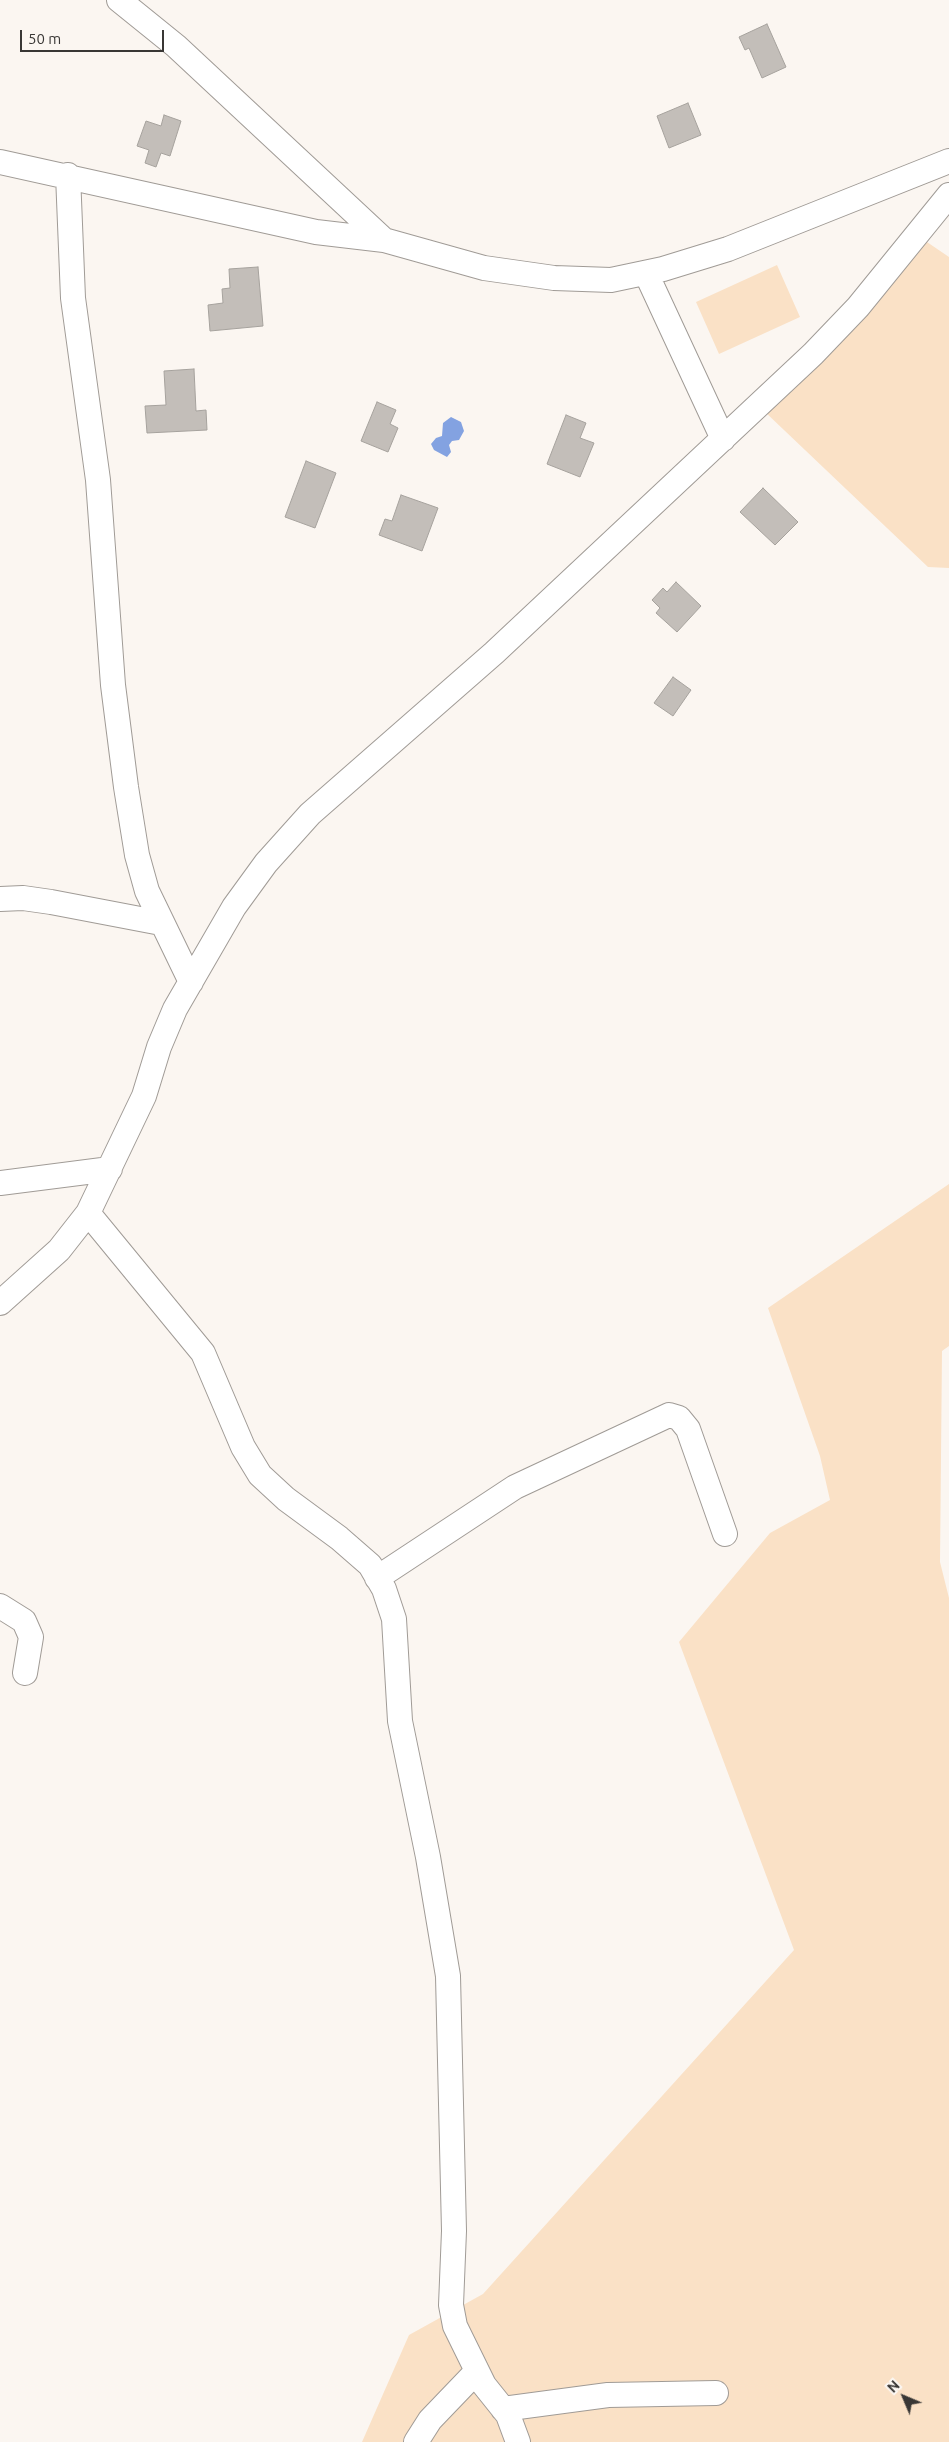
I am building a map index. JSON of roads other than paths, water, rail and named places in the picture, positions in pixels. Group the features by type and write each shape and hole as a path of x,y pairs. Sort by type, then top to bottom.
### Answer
{"street":[{"path":"119,0 176,46 384,240"},
{"path":"0,162 68,175 192,206 316,232 384,240 484,268 554,278 611,280 646,273 728,248 949,161"},
{"path":"68,175 73,298 98,480 116,704 137,855 147,891 191,982"},
{"path":"0,1304 58,1250 88,1212 144,1096 159,1047 175,1010 234,907 266,863 310,814 494,653 813,354 858,307 949,195"},
{"path":"646,273 722,439"},
{"path":"0,899 23,898 51,902 161,923"},
{"path":"0,1183 110,1169"},
{"path":"88,1212 202,1353 243,1447 260,1475 286,1499 339,1538 370,1565 384,1589 394,1619 400,1721 428,1857 448,1976 454,2231 451,2305 454,2326 484,2385 508,2416 518,2442"},
{"path":"377,1578 515,1486 669,1415 679,1418 688,1429 725,1534"},
{"path":"0,1606 24,1621 31,1637 25,1672"},
{"path":"416,2442 430,2420 477,2371"},
{"path":"503,2409 608,2395 716,2393"}],"water":[{"path":"451,417 461,422 464,431 459,440 452,441 449,445 451,452 447,457 434,450 431,444 436,438 442,436 443,423"}]}
